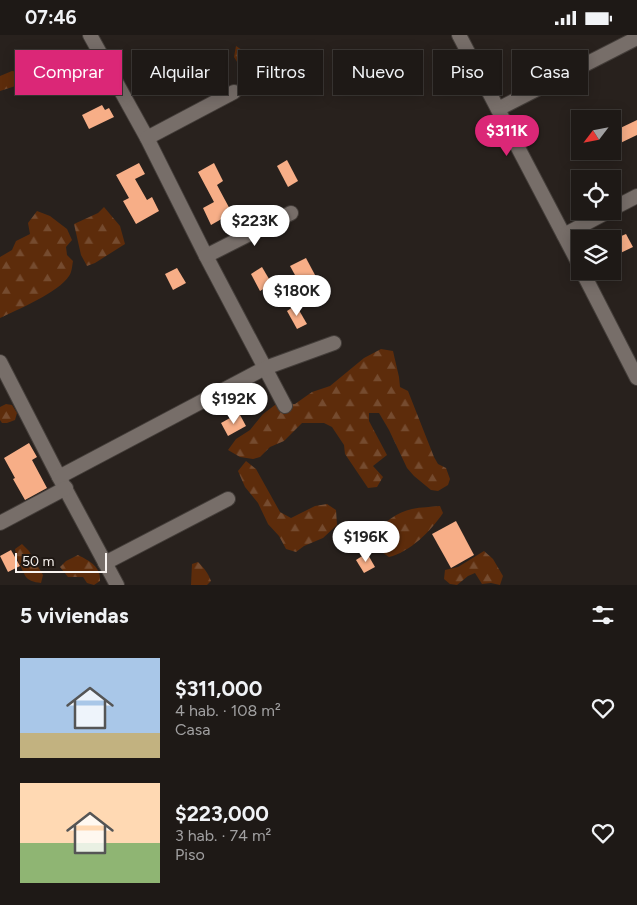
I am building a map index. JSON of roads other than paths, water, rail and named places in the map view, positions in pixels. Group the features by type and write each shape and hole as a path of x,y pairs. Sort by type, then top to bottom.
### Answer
{"street":[{"path":"90,35 147,139 285,406"},
{"path":"459,35 571,249"},
{"path":"498,109 637,38"},
{"path":"147,139 234,92"},
{"path":"621,205 637,196"},
{"path":"206,256 291,213"},
{"path":"564,235 592,220"},
{"path":"587,280 632,354 637,378"},
{"path":"0,523 62,483 265,368 334,343"},
{"path":"0,362 117,585"},
{"path":"105,563 228,499"}]}
